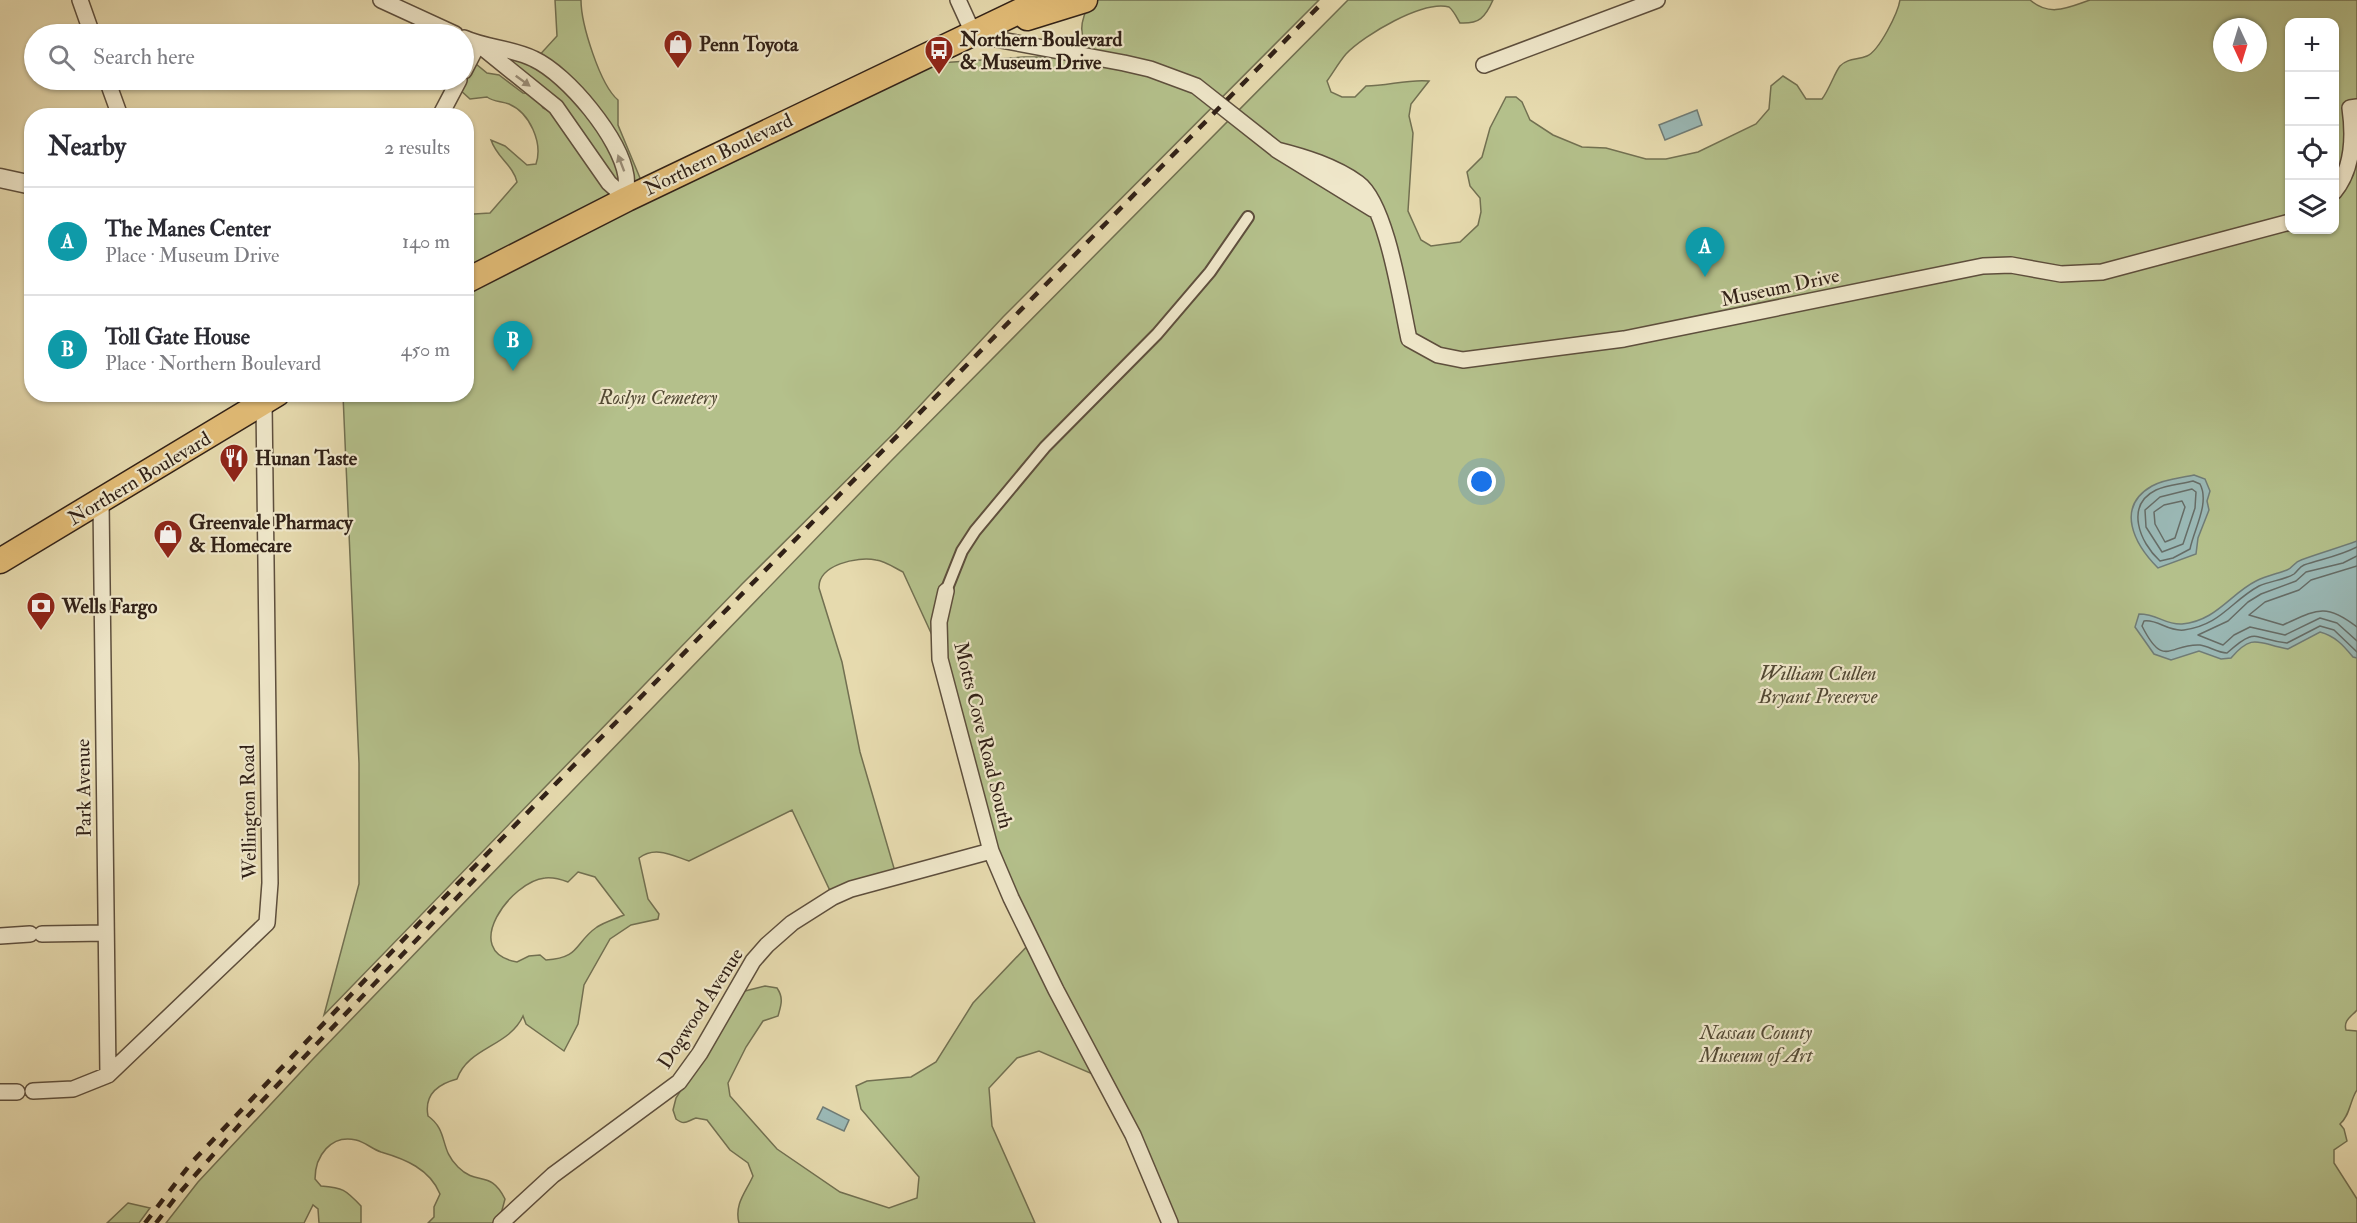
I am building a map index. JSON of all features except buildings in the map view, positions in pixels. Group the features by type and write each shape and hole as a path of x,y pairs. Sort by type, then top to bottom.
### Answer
{"main road":[{"name":"Northern Boulevard","path":"474,277 809,110 974,35 1043,0"},
{"name":"Northern Boulevard","path":"974,35 1085,0"},
{"name":"Northern Boulevard","path":"0,561 266,402"}],"street":[{"path":"80,0 88,24"},
{"path":"381,0 431,24"},
{"path":"958,0 974,35"},
{"path":"1484,65 1657,0"},
{"name":"Museum Drive","path":"974,35 1124,63 1164,74 1203,90 1277,150 1305,169 1354,195 1376,211 1385,235 1409,339 1438,355 1463,360 1659,333 1983,266 2011,265 2061,274 2102,272 2285,223"},
{"path":"474,42 536,59 582,99 618,153 626,175 627,199"},
{"path":"474,43 556,107 609,183 627,199"},
{"path":"111,90 117,108"},
{"path":"444,108 454,90"},
{"path":"2339,180 2352,150 2354,131 2350,108 2357,107"},
{"path":"0,178 24,183"},
{"name":"Motts Cove Road South","path":"1170,1223 1132,1135 1015,907 991,851 940,659 939,622 946,591 962,551 975,531 1045,447 1157,334 1210,272 1248,217"},
{"name":"Wellington Road","path":"33,1091 73,1089 108,1075 256,936 268,918 271,402"},
{"name":"Park Avenue","path":"101,501 108,1075"},
{"name":"Dogwood Avenue","path":"501,1223 553,1175 679,1082 700,1053 753,961 792,923 833,897 851,890 991,851"},
{"path":"0,936 106,933"},
{"path":"0,1092 17,1092"}],"green space":[{"name":"Roslyn Cemetery","path":"555,0 581,0 584,24 598,68 618,100 618,125 645,190 806,112 910,65 1024,57 1089,57 1082,22 1091,0 1319,0 1003,317 896,431 742,584 324,1015 359,884 359,763 343,402 474,402 474,214 490,213 517,182 491,140 505,146 527,165 536,164 538,147 529,121 516,108 487,97 470,99 460,90 474,90 474,64 476,64 487,73 499,75 523,93 534,94 543,108 551,112 556,107 478,44 513,51 536,59 557,36"},
{"name":"William Cullen Bryant Preserve","path":"1348,0 1493,0 1481,19 1477,21 1460,23 1449,7 1438,6 1394,21 1355,46 1343,57 1327,81 1331,92 1342,97 1355,97 1366,86 1429,81 1411,104 1409,116 1413,133 1408,211 1421,240 1431,246 1460,242 1478,225 1481,212 1480,198 1470,186 1467,172 1482,157 1490,128 1506,97 1516,97 1522,102 1530,120 1553,135 1582,147 1606,148 1646,159 1666,159 1698,152 1756,124 1769,109 1771,86 1783,76 1797,85 1806,99 1822,99 1843,63 1867,56 1877,47 1892,22 1900,0 2030,0 2052,10 2090,0 2357,0 2357,1010 2348,1019 2345,1027 2346,1030 2357,1031 2357,1090 2346,1117 2340,1124 2347,1141 2334,1150 2334,1163 2357,1199 2357,1223 1170,1223 1102,1078 1039,1051 1017,1058 989,1088 992,1126 1035,1223 739,1223 739,1204 753,1176 748,1163 730,1150 707,1120 696,1118 682,1122 676,1119 673,1110 676,1098 741,992 765,986 777,988 781,995 781,1002 778,1016 763,1021 746,1047 728,1083 730,1096 777,1149 840,1192 889,1208 917,1198 919,1177 861,1109 856,1086 867,1081 911,1077 936,1062 973,1003 1032,941 1011,898 943,659 903,572 883,562 868,559 849,561 832,568 820,580 819,588 842,662 860,752 896,875 833,897 792,810 689,861 657,852 645,854 639,858 648,899 659,914 658,919 631,925 610,939 584,985 578,1024 564,1051 526,1024 523,1016 508,1034 470,1060 462,1068 457,1079 438,1087 430,1096 428,1116 439,1128 452,1160 465,1173 494,1184 505,1199 501,1214 493,1223 428,1223 434,1217 434,1207 440,1194 430,1178 408,1162 359,1141 347,1139 332,1144 321,1155 315,1179 321,1186 343,1190 351,1196 361,1206 361,1223 319,1223 318,1209 313,1205 304,1223 166,1223 198,1182 313,1059 892,460","holes":["578,872 595,877 624,915 597,927 576,949 557,959 546,960 540,955 529,956 517,962 500,956 492,945 491,932 506,903 532,882 545,878 568,882"]},
{"path":"128,1203 150,1208 139,1223 107,1223"}],"water":[{"path":"1697,110 1702,125 1665,140 1659,125"},
{"path":"2194,475 2205,479 2210,491 2207,501 2209,510 2198,538 2196,554 2158,568 2136,537 2131,515 2134,504 2152,486 2167,480"},
{"path":"2357,541 2357,658 2334,639 2320,632 2288,649 2251,642 2231,658 2221,659 2199,651 2171,660 2154,654 2135,627 2139,614 2176,624 2194,622 2214,613 2256,581 2289,569 2299,561"},
{"path":"823,1107 849,1120 844,1131 817,1119"}],"railway":[{"path":"145,1223 192,1162 421,921 1325,0"},
{"path":"156,1223 241,1123 494,859"}],"place":[{"name":"Penn Toyota","path":"678,70"},
{"name":"Northern Boulevard & Museum Drive","path":"939,76"},
{"name":"The Manes Center","path":"1705,277"},
{"name":"Toll Gate House","path":"513,371"},
{"name":"Hunan Taste","path":"234,484"},
{"name":"Greenvale Pharmacy & Homecare","path":"168,560"},
{"name":"Wells Fargo","path":"41,632"}],"park label":[{"name":"Nassau County Museum of Art","path":"1756,1044"}]}
